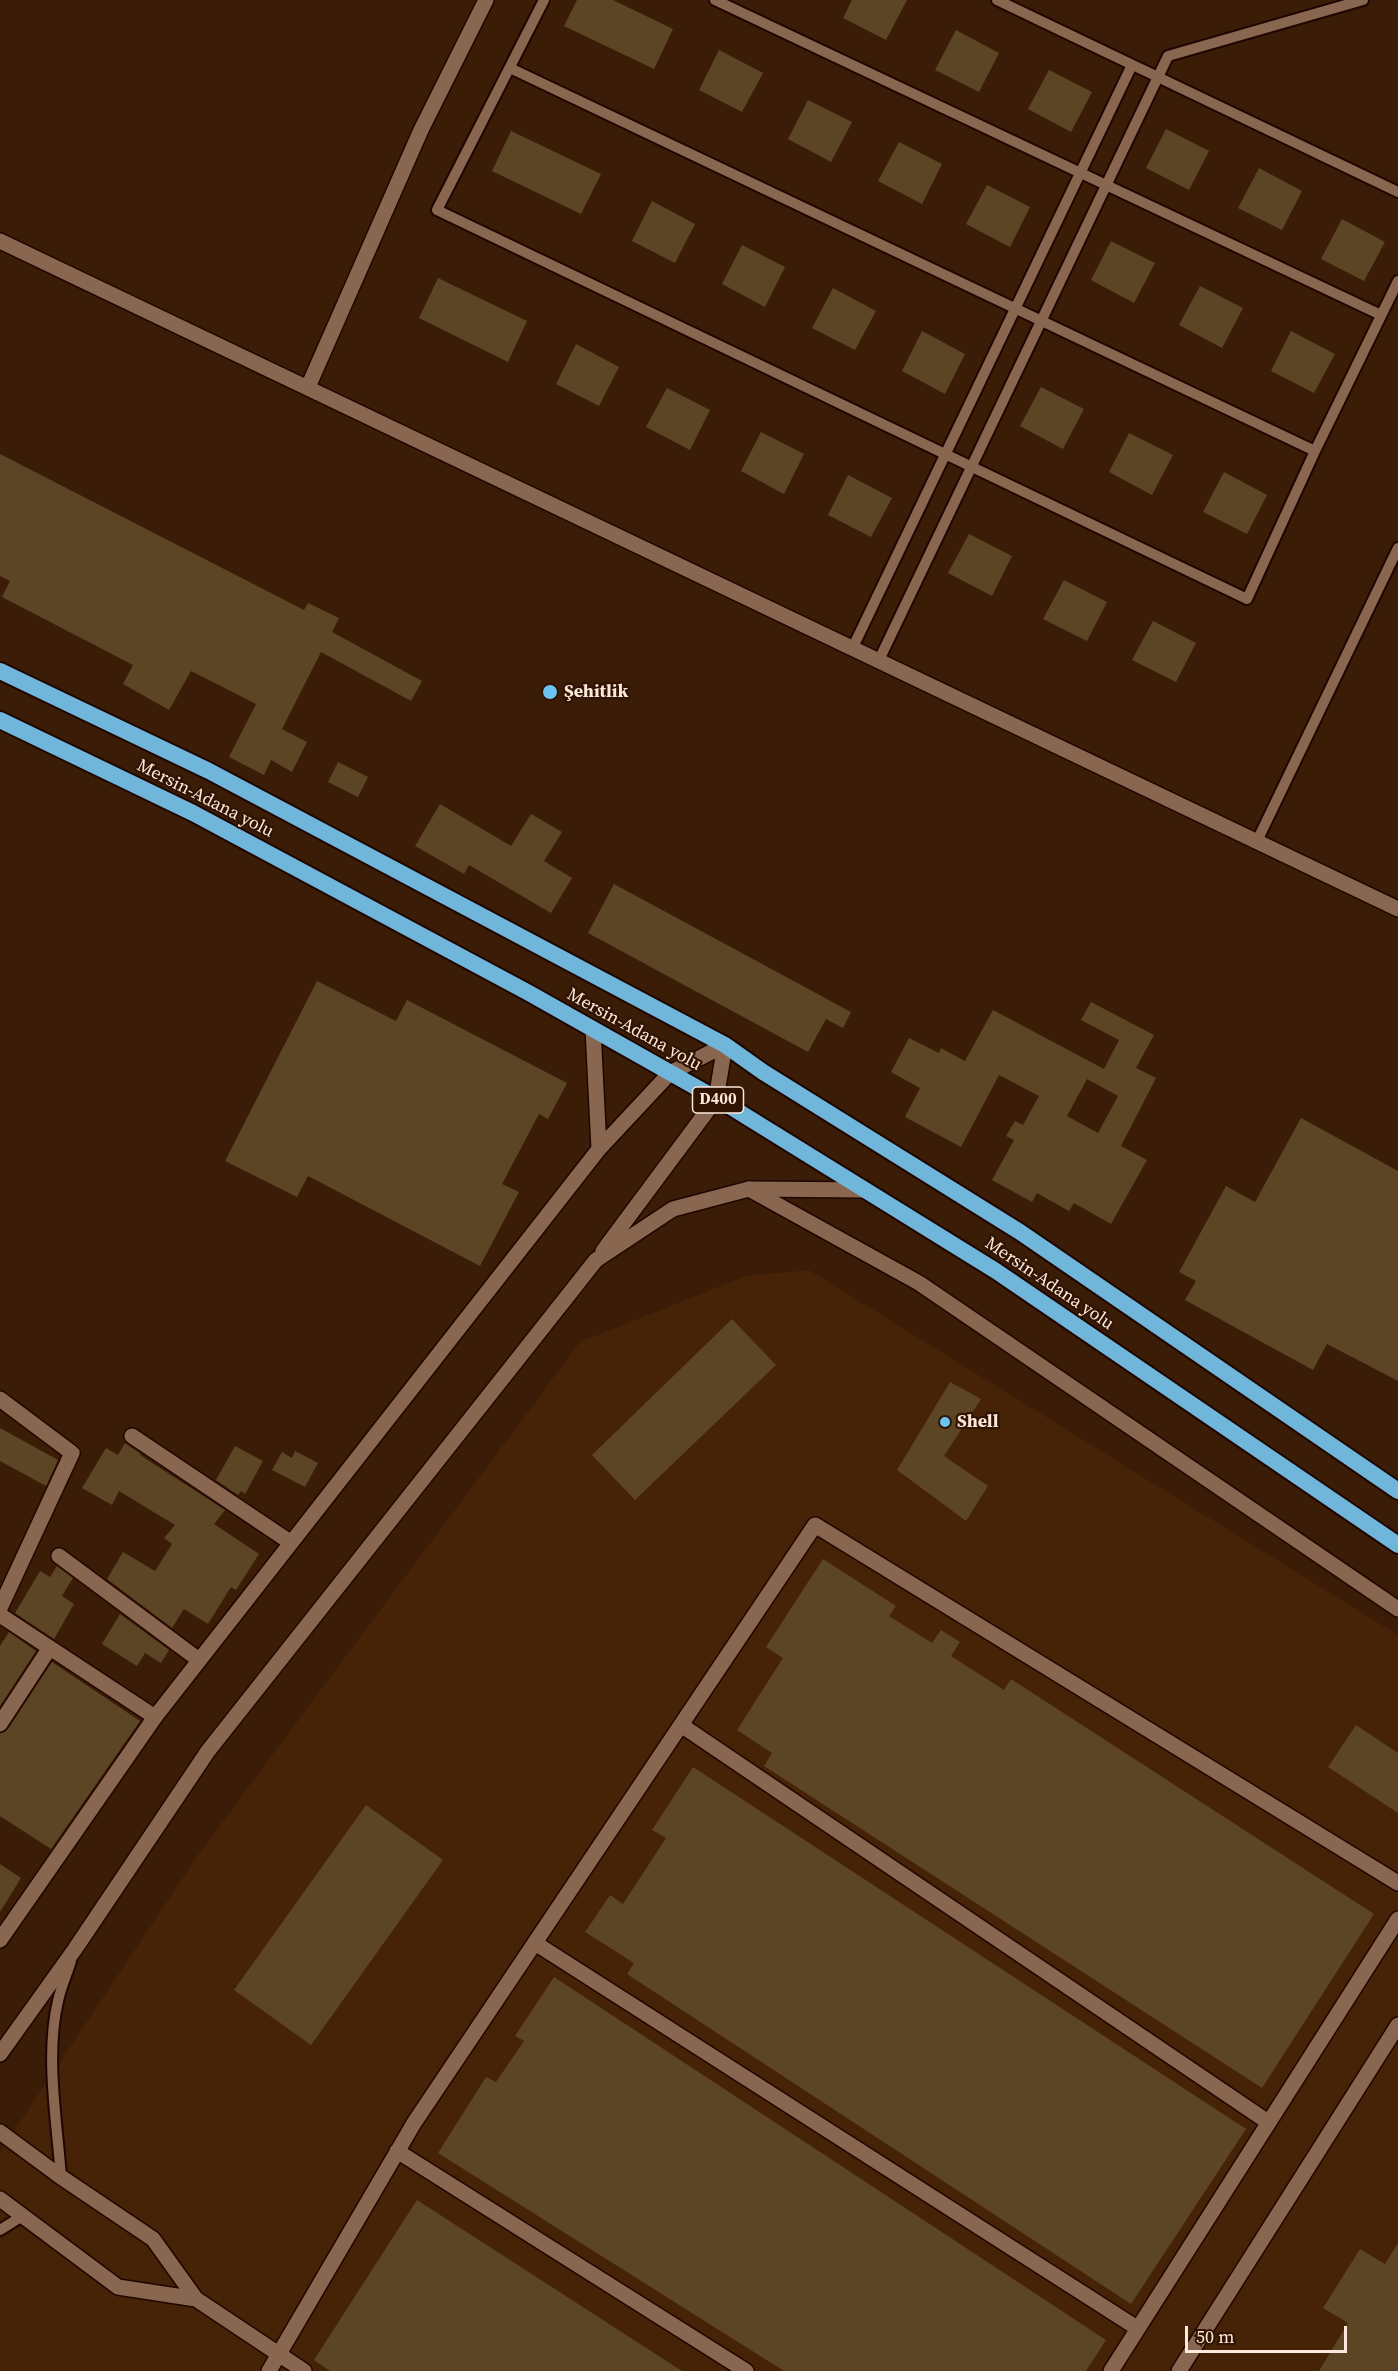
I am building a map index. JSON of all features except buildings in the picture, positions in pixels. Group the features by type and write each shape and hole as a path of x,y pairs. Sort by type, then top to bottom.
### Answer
{"highway":[{"name":"Mersin-Adana yolu","path":"0,671 209,771 725,1045 763,1072 1020,1232 1398,1491"},
{"name":"Mersin-Adana yolu","path":"0,720 193,813 593,1029 716,1099 996,1271 1398,1545"}],"street":[{"path":"308,387 421,130 486,0"},
{"path":"0,241 1398,909"},
{"path":"593,1029 599,1149"},
{"path":"0,1940 155,1717 599,1149 670,1073 725,1045"},
{"path":"0,2054 75,1948 208,1751 596,1260 716,1099 725,1045"},
{"path":"596,1260 673,1209 749,1189 864,1190"},
{"path":"749,1189 919,1283 1398,1609"},
{"path":"0,1399 72,1453 0,1608"},
{"path":"132,1436 291,1542"},
{"path":"269,2371 397,2151 815,1525 1398,1883"},
{"path":"59,1556 199,1660"},
{"path":"0,1616 155,1717"},
{"path":"0,1724 49,1649"},
{"path":"681,1725 1268,2122"},
{"path":"1110,2371 1398,1919"},
{"path":"535,1943 1137,2328"},
{"path":"1179,2371 1398,2025"},
{"path":"0,2132 61,2177 153,2239 196,2299 303,2371"},
{"path":"397,2151 746,2371"},
{"path":"0,2199 118,2287 196,2299"}],"lane":[{"path":"544,0 437,210 1247,599 1315,451 1398,282"},
{"path":"715,0 1381,315"},
{"path":"998,0 1398,192"},
{"path":"879,660 1168,56 1363,0"},
{"path":"853,647 1132,65"},
{"path":"510,68 1315,451"},
{"path":"1257,841 1398,548"},
{"path":"61,2177 54,2090 53,2038 58,2002 75,1948"},
{"path":"0,2229 24,2215"}],"shaded area":[{"path":"809,1270 1398,1635 1398,2371 0,2371 0,2152 200,1852 580,1342 746,1276"}],"place":[{"name":"Şehitlik","path":"550,692"},
{"name":"Shell","path":"945,1422"}]}
